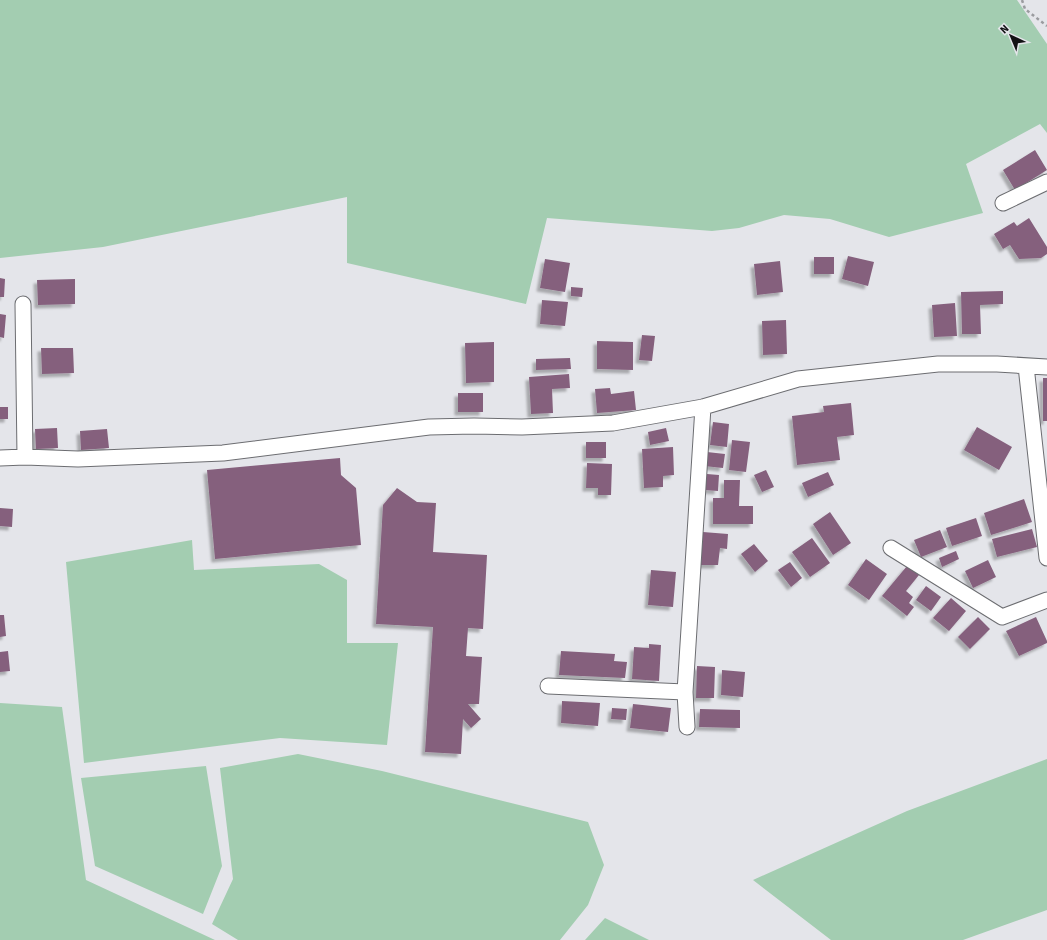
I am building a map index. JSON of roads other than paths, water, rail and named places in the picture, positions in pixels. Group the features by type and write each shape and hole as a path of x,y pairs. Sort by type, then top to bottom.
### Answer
{"street":[{"path":"1003,203 1047,182"},
{"path":"23,304 25,457"},
{"path":"0,458 25,457 78,459 224,453 430,427 522,427 613,423 703,407 798,379 938,364 1047,366"},
{"path":"1026,366 1047,558"},
{"path":"687,727 685,692 703,407"},
{"path":"891,548 1002,617 1047,600"},
{"path":"548,686 685,692"}]}
